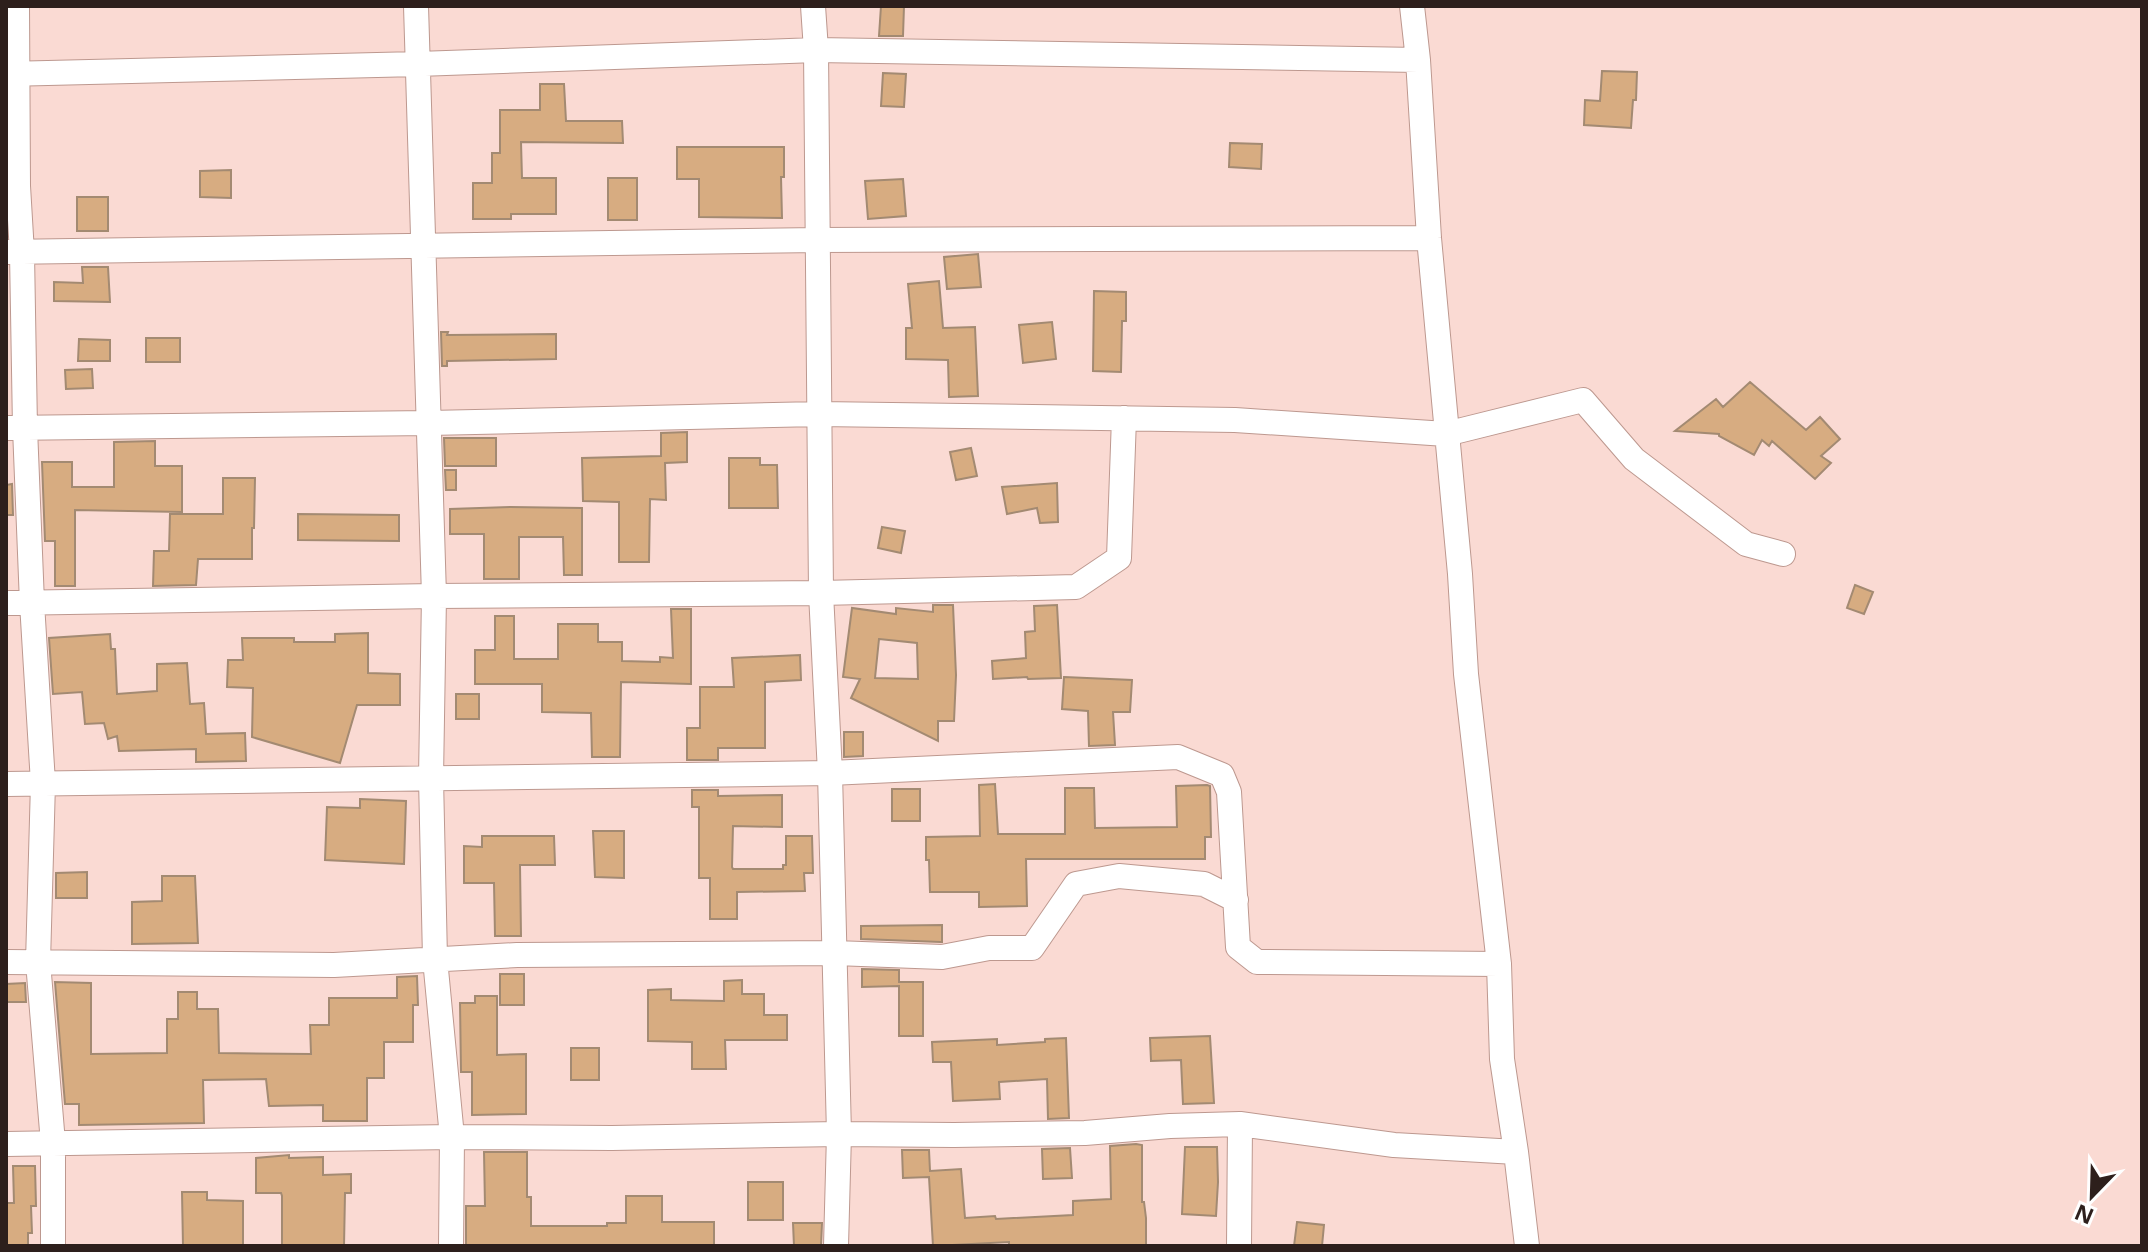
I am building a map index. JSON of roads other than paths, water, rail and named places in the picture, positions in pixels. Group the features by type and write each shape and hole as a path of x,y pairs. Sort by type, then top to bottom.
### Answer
{"street":[{"path":"17,6 12,74 18,186 14,252 16,428 32,603 43,783 38,962 53,1143 53,1246"},
{"path":"416,6 434,596 431,778 435,959 452,1137 451,1246"},
{"path":"813,6 816,50 821,593 830,773 839,1134 836,1246"},
{"path":"1412,6 1466,674 1499,964 1502,1059 1527,1246"},
{"path":"12,74 816,50 1418,60"},
{"path":"14,252 818,240 1429,238"},
{"path":"16,428 819,414 1235,420 1446,434 1583,400 1634,459 1746,544 1783,554"},
{"path":"6,603 1076,587 1119,558 1124,418"},
{"path":"6,784 830,773 1178,757 1222,775 1229,792 1238,947 1257,962 1499,964"},
{"path":"6,962 334,965 517,955 835,953 942,957 989,948 1032,948 1076,884 1119,876 1204,884 1236,900"},
{"path":"6,1144 452,1137 910,1136 1085,1133 1240,1124 1394,1145 1516,1152"},
{"path":"1239,1246 1240,1124"}]}
